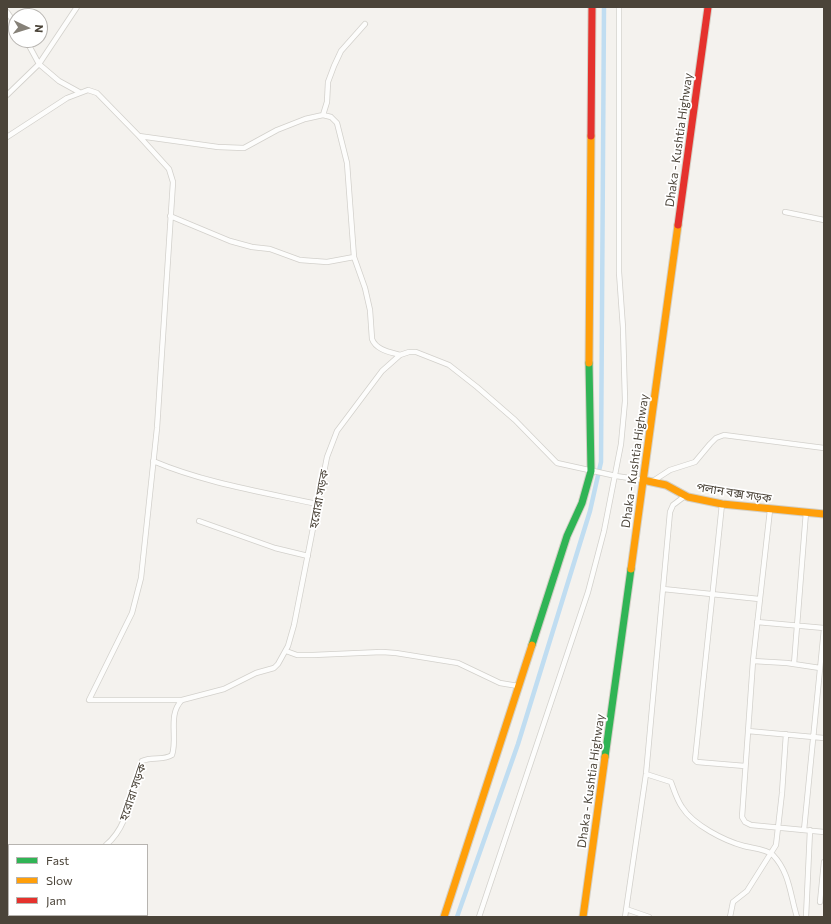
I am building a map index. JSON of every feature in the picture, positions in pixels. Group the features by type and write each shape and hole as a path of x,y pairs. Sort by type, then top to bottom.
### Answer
{"main road":[{"path":"444,917 567,536 582,503 591,471 589,371 592,7"},
{"name":"Dhaka - Kushtia Highway","path":"583,917 708,7"},
{"name":"পলান বক্স সড়ক","path":"644,480 666,485 685,496 722,504 770,510 824,514"}],"street":[{"path":"7,95 39,64 77,7"},
{"path":"479,917 588,592 616,476 624,402 623,328 619,272 618,7"},
{"path":"323,115 327,102 328,82 340,51 365,24"},
{"path":"30,48 39,64 59,81 79,92"},
{"path":"7,137 79,92 88,90 97,93 139,136 169,169 173,176 166,294 153,461 141,578 132,613 90,700 182,700"},
{"path":"139,136 218,147 244,148 277,130 305,119 323,115 330,117 337,123 347,163 354,257 365,288 370,310 373,343 379,348 400,355 409,352 416,352 449,365 515,420 557,463 616,476 644,480"},
{"path":"785,212 824,220"},
{"path":"170,216 230,241 252,247 270,249 300,260 327,262 354,257"},
{"name":"হরোরা সড়ক","path":"107,844 112,840 124,822 142,761 151,758 163,759 172,755 175,712 177,705 182,700 224,689 256,674 274,668 286,651 300,599 327,457 337,431 382,371 400,355"},
{"path":"653,481 670,470 695,462 716,438 724,435 824,448"},
{"path":"153,461 179,472 197,475 230,486 317,504"},
{"path":"625,917 646,774 671,508 685,496"},
{"path":"722,504 695,760 697,762 744,766"},
{"path":"770,510 753,661 744,766 743,819 751,825 824,832"},
{"path":"794,664 806,512"},
{"path":"199,521 275,548 308,556"},
{"path":"663,589 759,599"},
{"path":"757,622 824,629 804,830"},
{"path":"286,651 304,655 382,652 396,653 458,664 500,683 518,686"},
{"path":"753,661 794,664 820,668"},
{"path":"748,731 824,738"},
{"path":"730,917 733,902 747,891 772,854 777,841 786,734"},
{"path":"646,774 671,782 683,809 702,827 734,844 772,854 784,869 792,891 793,905 797,917"},
{"path":"806,917 810,830"},
{"path":"820,902 824,862"},
{"path":"626,909 649,917"}],"waterway":[{"path":"457,917 518,744 590,511 601,462 604,7"}],"traffic: fast":[{"path":"532,645 567,536 582,503 591,471 589,363"},
{"path":"605,757 631,569"}],"traffic: slow":[{"path":"589,363 591,136"},
{"path":"631,569 678,225"},
{"path":"643,480 666,485 688,497 722,504 824,514"},
{"path":"444,917 532,645"},
{"path":"583,917 605,757"}],"traffic: jam":[{"path":"591,136 592,7"},
{"path":"678,225 708,7"}]}
